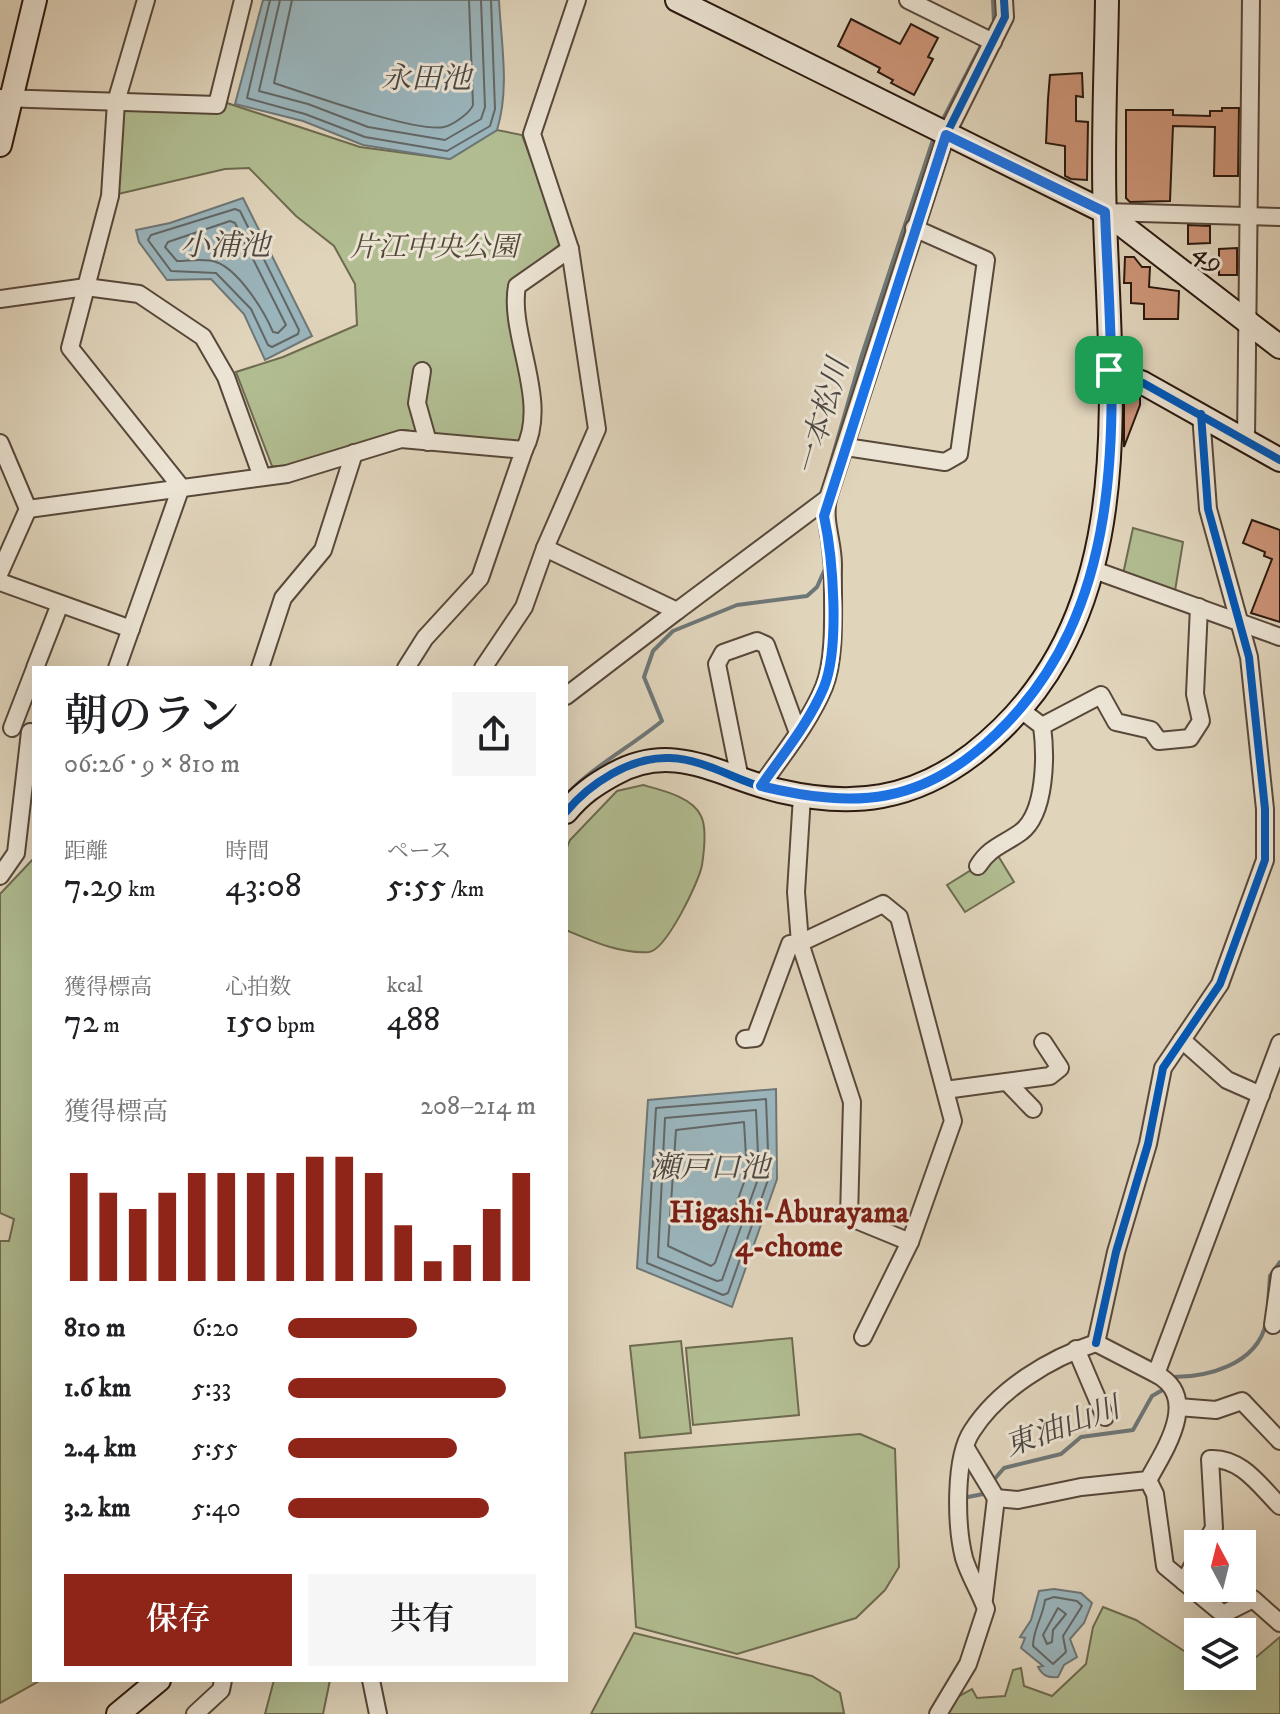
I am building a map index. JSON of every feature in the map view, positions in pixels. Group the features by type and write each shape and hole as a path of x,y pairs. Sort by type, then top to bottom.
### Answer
{"street":[{"path":"0,145 5,98 35,0"},
{"path":"146,0 116,102 110,196 70,348 181,487"},
{"path":"5,98 217,105 243,0"},
{"path":"484,666 524,607 545,548 597,429 570,249 532,134 577,0"},
{"name":"49","path":"677,0 1105,212 1280,347"},
{"path":"908,0 987,39"},
{"path":"750,782 798,733 825,685 832,618 833,556 824,516 827,499 914,228 939,131 987,39 1005,17 1004,0"},
{"path":"568,810 583,792 632,764 669,758 802,796 862,800 899,793 936,780 988,742 1021,710 1063,648 1094,570 1106,508 1109,370 1105,212 1107,0"},
{"path":"1246,439 1251,0"},
{"path":"1105,212 1280,217"},
{"path":"846,447 945,462 959,454 986,260 914,228"},
{"path":"407,666 425,638 480,578 529,441 532,406 517,286 570,249"},
{"path":"0,299 86,287 139,294 203,337 226,377 262,477"},
{"path":"1109,370 1143,383 1280,460"},
{"path":"422,371 417,403 428,442"},
{"path":"1096,1343 1116,1252 1148,1144 1163,1068 1220,984 1272,837 1249,657 1208,509 1201,414"},
{"path":"28,509 287,474 401,439 524,450"},
{"path":"0,572 28,509 1,446"},
{"path":"261,666 283,598 323,550 354,453"},
{"path":"118,666 181,487"},
{"path":"568,694 827,499"},
{"path":"545,548 677,611"},
{"path":"1094,570 1280,637"},
{"path":"0,582 131,629"},
{"path":"37,666 60,604"},
{"path":"1042,726 1101,695 1116,722 1151,730 1159,741 1190,738 1201,721 1195,694 1199,607"},
{"path":"750,782 717,664 723,653 757,641 766,645 798,733"},
{"path":"0,876 16,853 32,733 6,726 32,676"},
{"path":"1021,710 1042,726"},
{"path":"978,866 989,848 1023,830 1043,792 1042,726"},
{"path":"802,796 796,892 800,943 852,1102 849,1217 910,1242"},
{"path":"745,1039 755,1038 790,944 800,943 883,904 899,917 953,1121 910,1242 863,1337"},
{"path":"1182,1040 1227,1080 1261,1095"},
{"path":"945,1090 1050,1076 1060,1068 1043,1042"},
{"path":"1163,1378 1280,1043"},
{"path":"1007,1082 1033,1109"},
{"path":"1273,1325 1280,1275"},
{"path":"938,1714 968,1664 986,1609 964,1557 957,1479 970,1434 992,1406 1061,1354 1096,1343 1163,1378 1178,1407 1169,1444 1148,1480"},
{"path":"1076,1349 1105,1417"},
{"path":"1178,1407 1216,1410 1242,1401 1280,1441"},
{"path":"967,1450 995,1496 984,1603"},
{"path":"1213,1530 1210,1459 1222,1458 1242,1467 1280,1506"},
{"path":"995,1496 1018,1500 1081,1487 1148,1480"},
{"path":"1148,1480 1155,1494 1165,1566 1184,1582"},
{"path":"1208,1602 1223,1614 1247,1602"},
{"path":"1256,1602 1280,1623"},
{"path":"118,1714 157,1682"},
{"path":"195,1714 221,1690 223,1682"},
{"path":"371,1682 378,1714"}],"green space":[{"name":"片江中央公園","path":"224,102 360,147 450,159 497,130 522,135 560,238 559,245 516,282 526,405 525,439 516,445 404,430 290,467 272,466 236,372 283,357 357,325 355,284 334,246 296,216 249,168 225,169 114,195 119,117 126,106"},
{"path":"1133,528 1183,542 1175,591 1123,574"},
{"path":"643,785 676,795 697,809 704,827 700,874 672,928 664,940 649,952 606,946 568,931 568,845 617,791"},
{"path":"997,854 1014,882 965,912 947,885"},
{"path":"32,860 32,1682 37,1682 0,1703 0,1241 9,1241 14,1219 0,1213 0,894"},
{"path":"792,1338 799,1415 693,1425 686,1348"},
{"path":"681,1341 691,1433 640,1438 630,1346"},
{"path":"860,1434 895,1449 899,1567 885,1590 856,1618 737,1654 636,1627 625,1453"},
{"path":"1103,1607 1136,1620 1184,1651 1184,1690 1256,1690 1256,1657 1280,1637 1280,1714 945,1714 959,1696 972,1689 977,1698 1005,1696 1013,1670 1021,1668 1024,1686 1052,1696 1086,1664 1093,1627"},
{"path":"634,1633 812,1676 840,1693 844,1713 591,1714"},
{"path":"273,1682 330,1682 323,1714 265,1714"}],"water":[{"name":"永田池","path":"263,0 499,0 504,82 497,130 450,159 363,145 303,121 235,104"},
{"name":"小浦池","path":"243,198 312,336 265,360 244,314 211,279 167,280 139,242 136,230 170,223"},
{"name":"瀬戸口池","path":"776,1089 777,1179 732,1307 637,1268 648,1100"},
{"path":"1054,1589 1081,1593 1092,1603 1084,1623 1070,1639 1077,1657 1064,1665 1058,1677 1046,1676 1042,1672 1038,1667 1043,1666 1021,1648 1025,1638 1020,1637 1031,1620 1039,1591"}],"building":[{"path":"851,19 900,44 911,24 938,38 928,57 933,59 914,95 891,83 893,80 878,72 880,68 838,46"},
{"path":"1082,73 1083,97 1076,96 1076,121 1088,122 1087,180 1065,176 1065,146 1046,143 1050,75"},
{"path":"1222,108 1239,108 1238,176 1214,176 1215,127 1173,126 1170,201 1130,202 1126,198 1126,110 1173,110 1173,115 1210,116 1210,111 1222,111"},
{"path":"1188,225 1210,226 1210,243 1188,244"},
{"path":"1237,248 1237,275 1219,275 1219,249"},
{"path":"1125,257 1134,257 1142,267 1150,267 1149,287 1179,291 1178,319 1144,319 1144,304 1131,303 1131,283 1124,283"},
{"path":"1124,392 1140,397 1140,405 1124,447"},
{"path":"1252,520 1280,530 1280,622 1251,613 1272,559 1264,556 1265,552 1243,543"}],"waterway":[{"name":"一本松川","path":"987,34 994,22 993,0"},
{"name":"一本松川","path":"941,123 983,42"},
{"name":"一本松川","path":"824,486 861,358 935,134"},
{"name":"一本松川","path":"568,793 662,721 644,677 653,651 673,631 737,605 807,596 817,587 825,569 819,510"},
{"name":"東油山川","path":"1268,1306 1270,1276 1280,1262"},
{"name":"東油山川","path":"1169,1377 1198,1375 1241,1359 1261,1337 1266,1323"},
{"name":"東油山川","path":"992,1482 1004,1468 1061,1454 1081,1437 1133,1430 1152,1396 1166,1388"},
{"name":"東油山川","path":"963,1498 983,1494 986,1489"}],"cycle path":[{"path":"761,786 811,713 824,687 831,659 833,611 833,556 827,515 828,498 946,135 1005,17 1004,0"},
{"path":"568,810 586,791 612,774 655,759 694,762 762,787 786,792 858,800 889,797 920,786 974,753 1016,715 1048,673 1072,628 1089,581 1100,531 1106,479 1109,370 1143,383 1280,460"},
{"path":"1096,1343 1116,1252 1148,1144 1163,1068 1220,984 1265,860 1265,809 1249,657 1208,509 1201,414"}],"district":[{"name":"Higashi-Aburayama 4-chome","path":"789,1229"}],"route":[{"path":"946,135 1105,212 1109,370 1106,508 1094,570 1063,648 1021,710 988,742 936,780 899,793 862,800 802,796 761,786 805,723 825,685 831,633 833,556 824,516 946,135"}]}
